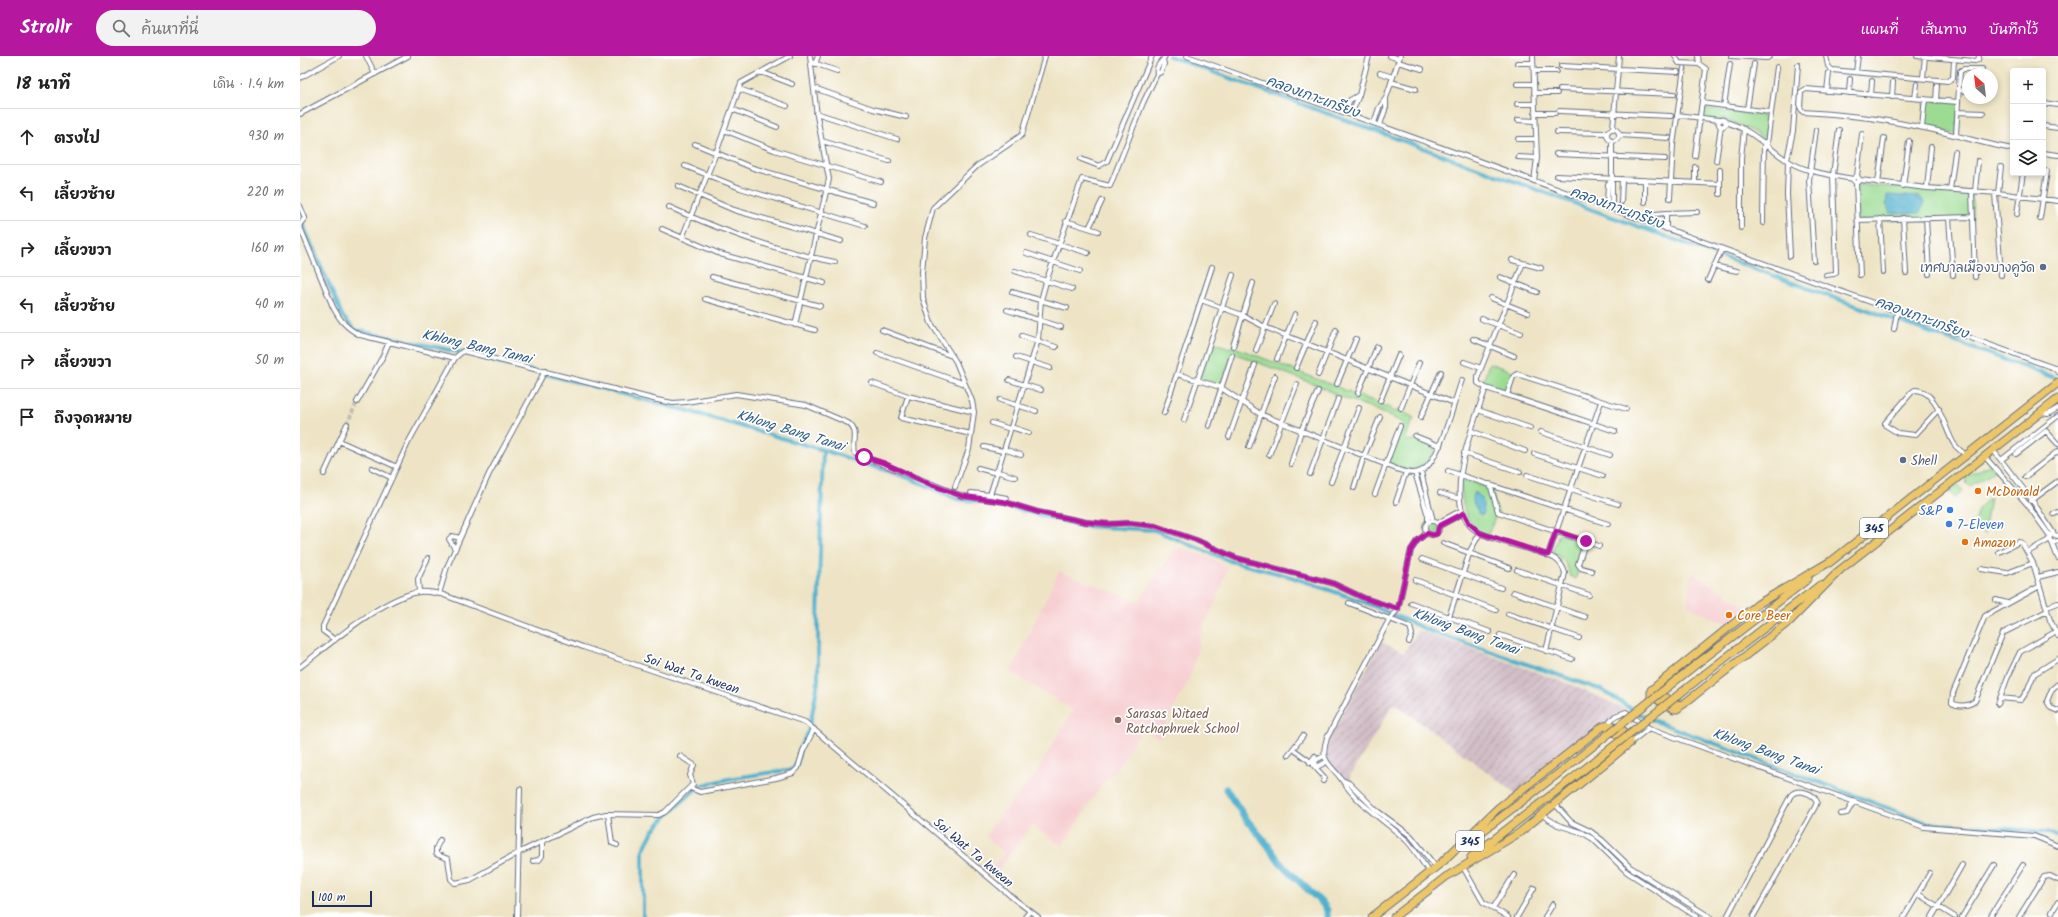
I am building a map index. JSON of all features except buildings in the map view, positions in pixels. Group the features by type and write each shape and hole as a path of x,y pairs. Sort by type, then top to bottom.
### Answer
{"main road":[{"name":"345","path":"1372,917 1568,766 2058,383"},
{"name":"345","path":"1394,917 2040,413 2057,403"},
{"path":"1750,612 1758,604 1831,561"},
{"path":"1756,619 1761,614 1760,609 1756,608 1659,683 1656,689 1657,692 1676,705 1684,704 1790,621 1840,570"},
{"path":"1774,621 1785,618 1786,622 1780,628"},
{"path":"1444,878 1522,830 1630,743 1631,739 1627,733 1605,726"},
{"path":"1605,726 1627,742 1624,749"},
{"path":"1439,865 1498,808 1605,726"},
{"path":"1509,799 1504,806 1504,809 1506,810 1515,807"},
{"path":"1517,822 1515,830 1522,830"}],"street":[{"path":"300,78 339,56"},
{"path":"366,56 375,74"},
{"path":"300,114 408,56"},
{"path":"682,238 708,175 741,83 790,56"},
{"path":"795,325 829,179 816,113 813,63 810,56"},
{"path":"813,63 818,56"},
{"path":"955,487 969,449 974,412 965,384 952,356 931,323 923,298 922,272 924,238 933,208 977,166 1022,135 1045,56"},
{"path":"1081,159 1100,166 1107,161 1152,56"},
{"path":"1187,56 1612,209 1896,314 2056,368 2058,372"},
{"path":"1352,115 1369,56"},
{"path":"1390,56 1422,69"},
{"path":"1533,56 1537,158 1534,181"},
{"path":"1557,132 1607,133 1613,128 1619,56"},
{"path":"1675,56 1679,64 1699,64 1706,69 1695,156"},
{"path":"1698,56 1699,64"},
{"path":"1731,56 1768,58 1770,56"},
{"path":"1826,56 1830,69 1952,80 1954,60"},
{"path":"1856,72 1858,56"},
{"path":"1917,56 1975,61 1978,60 1979,56"},
{"path":"1923,78 1925,57"},
{"path":"990,495 1038,340 1041,300 1046,282 1066,221 1082,179 1110,186 1143,103 1157,74 1156,70 1159,62 1164,58"},
{"path":"1380,125 1386,108 1386,98 1399,59"},
{"path":"813,63 837,71"},
{"path":"1517,63 1533,63"},
{"path":"1724,106 1730,64"},
{"path":"1747,109 1754,64"},
{"path":"1790,256 1786,194 1787,161 1793,131 1798,65"},
{"path":"1561,66 1678,72"},
{"path":"1763,223 1765,143 1777,67"},
{"path":"1670,198 1673,145 1684,68"},
{"path":"1956,135 1962,70"},
{"path":"1534,71 1556,71"},
{"path":"761,72 792,84"},
{"path":"1380,73 1393,77"},
{"path":"1827,91 1828,73"},
{"path":"1849,93 1850,79"},
{"path":"1871,95 1872,80"},
{"path":"1391,82 1416,89"},
{"path":"1892,97 1893,82"},
{"path":"1517,84 1534,84"},
{"path":"1915,98 1917,84"},
{"path":"1936,101 1937,85"},
{"path":"814,88 873,109 906,117"},
{"path":"739,89 787,106"},
{"path":"1560,89 1674,94"},
{"path":"1958,102 1802,90 1801,110 1803,112 1866,117 1922,127 1992,146 2010,148"},
{"path":"1534,92 1557,93"},
{"path":"1344,113 1350,100 1359,94"},
{"path":"1374,123 1380,106 1386,98"},
{"path":"1922,127 1925,100"},
{"path":"1702,103 1770,112"},
{"path":"2046,103 2058,105"},
{"path":"1517,104 1535,104"},
{"path":"732,109 777,127"},
{"path":"1957,112 1983,113"},
{"path":"816,113 897,139"},
{"path":"1535,113 1614,113 1671,116"},
{"path":"1677,115 1719,120 1722,119 1744,129 1765,143 1787,161 1810,170 1856,180 1903,186 2020,195 2058,201"},
{"path":"1518,120 1536,120"},
{"path":"1716,161 1721,126 1718,124 1719,120"},
{"path":"1721,126 1726,122"},
{"path":"2046,126 2058,128"},
{"path":"1613,128 1619,135"},
{"path":"1741,228 1741,158 1744,129"},
{"path":"724,130 774,150 881,182"},
{"path":"1814,261 1810,212 1810,170 1816,130"},
{"path":"1826,275 1834,274 1836,272 1833,175 1839,130"},
{"path":"1607,133 1607,137 1612,141"},
{"path":"1860,275 1856,180 1862,134"},
{"path":"1619,135 1669,138"},
{"path":"1612,141 1618,138 1619,135"},
{"path":"1878,182 1884,138"},
{"path":"1518,139 1536,139"},
{"path":"822,141 889,161"},
{"path":"1612,141 1612,209"},
{"path":"1903,186 1909,141"},
{"path":"695,144 753,168 873,203"},
{"path":"1927,188 1931,147"},
{"path":"1950,190 1955,152"},
{"path":"2046,153 2058,155"},
{"path":"1556,154 1665,159"},
{"path":"1518,157 1537,158"},
{"path":"1975,277 1973,217 1974,191 1978,161"},
{"path":"685,166 740,188 865,226"},
{"path":"1695,167 1695,182"},
{"path":"2001,167 1996,193 2001,275"},
{"path":"1720,170 1720,194"},
{"path":"2040,218 2047,171"},
{"path":"1557,176 1611,180 1645,180 1720,184"},
{"path":"2017,214 2023,176"},
{"path":"1606,207 1608,184 1611,180"},
{"path":"1621,202 1622,180"},
{"path":"1645,180 1645,202"},
{"path":"678,186 734,210 841,241"},
{"path":"1089,228 1102,201"},
{"path":"300,206 305,218 301,224 333,307 342,323 352,331 360,334 455,357"},
{"path":"669,207 722,230 812,257 835,262"},
{"path":"1655,214 1697,212"},
{"path":"1666,213 1666,229"},
{"path":"1857,220 1973,217"},
{"path":"1903,218 1906,273"},
{"path":"1926,218 1930,274"},
{"path":"1949,218 1953,275"},
{"path":"1880,219 1883,272"},
{"path":"1066,221 1098,230"},
{"path":"662,230 720,254 824,283"},
{"path":"1031,235 1088,253"},
{"path":"1708,280 1721,250"},
{"path":"1026,253 1080,271"},
{"path":"1512,260 1541,268"},
{"path":"1523,263 1481,368 1478,379 1481,386 1615,431"},
{"path":"1714,266 1737,271"},
{"path":"1164,413 1212,267"},
{"path":"1016,272 1072,289"},
{"path":"1184,420 1233,275"},
{"path":"712,277 820,306"},
{"path":"1500,277 1537,292"},
{"path":"1233,346 1242,315 1254,283"},
{"path":"1012,292 1067,308"},
{"path":"1491,298 1528,313"},
{"path":"705,299 815,330"},
{"path":"1201,300 1242,315 1286,336 1454,403"},
{"path":"1256,350 1274,304"},
{"path":"1007,310 1061,327"},
{"path":"1277,359 1295,314"},
{"path":"1894,329 1896,314"},
{"path":"1482,318 1520,333"},
{"path":"1296,368 1316,321"},
{"path":"882,330 952,356"},
{"path":"1318,375 1336,330"},
{"path":"1022,336 1056,347"},
{"path":"1337,384 1356,339"},
{"path":"1473,339 1514,356"},
{"path":"357,402 383,356 389,342"},
{"path":"1358,393 1377,347"},
{"path":"335,640 323,631 323,626 397,467 455,357 459,352 466,351 673,403 736,394 806,405 854,427 856,433 854,448 855,452 859,456 884,463 942,490 962,496 1005,502 1073,520 1096,524 1130,523 1151,525 1196,540 1236,558 1332,583 1364,598 1397,610"},
{"path":"877,354 965,384"},
{"path":"1209,426 1220,388 1232,355"},
{"path":"1380,401 1399,355"},
{"path":"1016,358 1050,368"},
{"path":"1464,362 1481,368"},
{"path":"1401,408 1419,363"},
{"path":"1229,437 1256,365"},
{"path":"439,594 441,583 455,549 489,474 545,372"},
{"path":"1421,417 1441,372"},
{"path":"1177,374 1220,388 1260,414 1280,423 1406,472 1415,473 1421,472 1434,459 1440,446 1462,380"},
{"path":"1507,395 1513,377 1517,374 1626,409"},
{"path":"1249,447 1275,376"},
{"path":"1009,380 1041,390"},
{"path":"872,383 908,396 974,412"},
{"path":"1270,455 1280,423 1297,384"},
{"path":"1486,388 1464,452 1460,499 1463,511 1469,523 1480,533 1548,555 1560,562 1566,572 1546,650"},
{"path":"1939,409 1915,435 1898,433 1885,426 1894,412 1915,390 1920,390 1928,395 1939,409 1954,443 1966,455"},
{"path":"1291,464 1301,431 1318,391"},
{"path":"908,396 901,418 971,434"},
{"path":"1310,474 1338,399"},
{"path":"1000,400 1036,411"},
{"path":"1548,555 1572,490 1578,467 1601,402"},
{"path":"1331,482 1359,408"},
{"path":"1478,410 1530,428"},
{"path":"2001,460 2058,416"},
{"path":"1354,488 1364,456 1380,417"},
{"path":"992,423 1029,433"},
{"path":"324,474 347,424"},
{"path":"1374,494 1400,426"},
{"path":"1471,431 1525,451"},
{"path":"1541,432 1610,455"},
{"path":"2016,454 2044,432 2050,433 2058,444"},
{"path":"1415,436 1440,446"},
{"path":"339,441 397,467"},
{"path":"984,447 1021,455"},
{"path":"1993,450 2032,500 2056,535 2050,536"},
{"path":"2025,477 2058,451"},
{"path":"1464,452 1520,472"},
{"path":"1534,454 1603,476"},
{"path":"1985,457 2027,504 2050,536 2049,540 2058,558"},
{"path":"372,468 392,478"},
{"path":"978,468 1015,477"},
{"path":"1448,471 1608,524"},
{"path":"1396,502 1406,472"},
{"path":"1421,472 1433,521"},
{"path":"1415,473 1428,522 1425,527 1427,533"},
{"path":"1527,475 1618,504"},
{"path":"2027,504 2058,481"},
{"path":"1490,484 1498,512 1599,546"},
{"path":"972,493 1007,498"},
{"path":"1440,493 1460,499"},
{"path":"1425,507 1430,505"},
{"path":"1439,525 1463,511"},
{"path":"1428,522 1433,521 1439,525"},
{"path":"1427,533 1434,535 1439,531 1439,525"},
{"path":"1427,533 1417,541 1411,550 1397,610 1390,619 1327,738 1324,746 1324,756 1326,762 1342,780 1344,786 1373,814 1407,841 1429,872"},
{"path":"1449,617 1462,574 1480,533"},
{"path":"455,549 449,539 452,536 460,538"},
{"path":"1586,541 1578,564 1581,568 1592,571"},
{"path":"1998,704 2020,652 2057,634 2047,609 2033,563 2022,543 2019,542 1999,552"},
{"path":"2028,552 2050,542 2058,542"},
{"path":"1443,543 1510,568"},
{"path":"419,592 418,579 428,558"},
{"path":"1422,559 1502,588"},
{"path":"1981,569 2007,573 2033,563"},
{"path":"1517,570 1589,595"},
{"path":"2038,577 2058,572"},
{"path":"1416,580 1496,610"},
{"path":"2040,586 1985,616 1953,693 1952,703 1955,705 1967,705 1975,701 2003,633 2058,603"},
{"name":"Soi Wat Ta kwean","path":"300,668 366,618 408,595 419,592 439,594 584,647 805,722 950,846 1038,917"},
{"path":"1513,592 1585,617"},
{"path":"1996,600 2007,603"},
{"path":"1349,603 1411,629 1412,634 1409,642"},
{"path":"1412,603 1490,632"},
{"path":"1508,614 1579,638"},
{"path":"1500,635 1572,659"},
{"path":"2000,698 2018,700 2025,695 2034,674 2058,659"},
{"path":"2058,684 2052,689 2047,702 2051,708 2058,711"},
{"path":"1605,726 1615,716 1626,712 1649,728 1924,827 2034,836 2058,846"},
{"path":"690,789 697,792 776,778 793,773 798,768 813,728"},
{"path":"1630,743 1649,728"},
{"path":"1288,755 1303,736"},
{"path":"1293,749 1323,773 1325,778 1323,781"},
{"path":"440,840 436,848 436,854 448,859 452,879 455,883 470,880 518,853 593,817 608,814 659,815 690,789 693,782 690,774 694,765 680,756"},
{"path":"1313,764 1315,756"},
{"path":"1313,764 1316,760 1324,756"},
{"path":"1313,764 1319,766 1326,762"},
{"path":"1342,780 1349,783 1376,810 1411,836 1439,865"},
{"path":"517,917 520,789"},
{"path":"1727,917 1791,795 1796,791 1801,791 1814,796 1817,802 1753,917"},
{"path":"1841,814 1847,813 1854,801"},
{"path":"1555,804 1571,822 1590,831 1602,840 1633,870 1710,917"},
{"path":"1373,814 1376,810"},
{"path":"608,814 612,843 617,845"},
{"path":"1542,814 1558,825 1593,839 1617,863 1674,903 1697,917"},
{"path":"1568,828 1571,822"},
{"path":"1407,841 1411,836"},
{"path":"533,861 539,860 542,856 542,842"},
{"path":"1617,863 1620,859"},
{"path":"1932,917 1962,865"},
{"path":"1962,917 1994,865"},
{"path":"1990,917 2023,865"},
{"path":"1463,867 1483,902 1508,917"},
{"path":"1904,917 1930,873"},
{"path":"1493,908 1514,875"},
{"path":"2019,917 2044,877 2050,876 2058,880"},
{"path":"1517,917 1534,888"},
{"path":"1918,894 1955,917"},
{"path":"1674,903 1678,898"},
{"path":"2052,912 2058,902"},
{"path":"1545,917 1553,904"},
{"path":"1025,917 1030,911"}],"shaded area":[{"name":"Sarasas Witaed Ratchaphruek School","path":"1176,547 1209,557 1228,568 1216,601 1203,626 1191,675 1159,738 1143,730 1131,745 1123,761 1102,784 1062,846 1032,825 995,875 989,871 1004,853 985,836 1001,814 1034,777 1073,710 1011,672 1059,571 1139,602"},
{"path":"1692,573 1746,607 1728,624 1714,619 1689,606 1688,599"},
{"path":"1418,630 1567,683 1625,709 1608,724 1517,794 1394,703 1350,776 1349,783 1331,769 1324,756 1328,741 1381,642 1404,653"}],"green space":[{"path":"1925,99 1960,102 1956,134 1923,126"},
{"path":"1703,109 1768,116 1765,140 1752,131 1724,119 1718,121 1701,118"},
{"path":"1860,185 1972,192 1973,219 1858,221 1857,187"},
{"path":"1213,342 1230,348 1232,346 1391,408 1391,410 1396,412 1398,409 1414,418 1406,437 1407,441 1420,439 1436,446 1432,455 1423,467 1412,470 1405,469 1388,462 1404,423 1372,408 1338,396 1324,388 1233,353 1220,385 1200,378"},
{"path":"1489,363 1515,372 1508,392 1483,383"},
{"path":"1988,465 1996,470 1970,486 1967,484 1965,478 1969,474 1975,473"},
{"path":"1461,479 1491,488 1499,516 1496,515 1488,535 1479,531 1468,520 1463,505"},
{"path":"1958,484 1963,491 1955,498 1949,492"},
{"path":"1990,497 1984,534 1975,525 1978,509"},
{"path":"1429,521 1435,521 1439,525 1439,531 1435,535 1429,535 1425,531 1425,525"},
{"path":"1559,533 1584,542 1576,579 1570,576 1568,568 1562,559 1552,553"}],"water":[{"path":"1887,195 1920,197 1924,202 1920,213 1890,213 1886,204"},
{"path":"1475,492 1482,498 1484,514 1482,515 1479,514 1474,503 1473,497"}],"waterway":[{"name":"คลองเกาะเกรียง","path":"1169,56 2058,379"},
{"name":"Khlong Bang Tanai","path":"300,218 343,317 355,330 464,353"},
{"name":"Khlong Bang Tanai","path":"490,360 692,412 823,450 909,478 957,499 997,504 1082,526 1154,530 1230,561 1292,577 1364,602 1430,631 1602,690 1644,717 1928,823 2048,832 2058,837"},
{"path":"643,917 643,850 653,831 669,813 699,786 728,779 793,769 797,763 800,748 809,730 818,682 818,620 823,450"},
{"path":"1226,789 1246,819 1267,844 1280,863 1323,904 1327,910 1327,917"}],"tunnel":[{"path":"347,424 357,402"}],"place":[{"name":"เทศบาลเมืองบางคูวัด","path":"2043,267"},
{"name":"Shell","path":"1903,460"},
{"name":"McDonald","path":"1978,491"},
{"name":"S&P","path":"1950,510"},
{"name":"7-Eleven","path":"1949,524"},
{"name":"Amazon","path":"1965,542"},
{"name":"Core Beer","path":"1729,615"},
{"name":"Sarasas Witaed Ratchaphruek School","path":"1118,720"}],"route":[{"path":"864,457 884,463 942,490 962,496 1005,502 1038,512 1096,524 1130,523 1156,526 1196,540 1236,558 1332,583 1364,598 1398,609 1411,550 1414,545 1427,533 1432,535 1437,534 1440,529 1439,526 1464,513 1469,523 1480,533 1548,555 1556,531 1586,541"}]}
